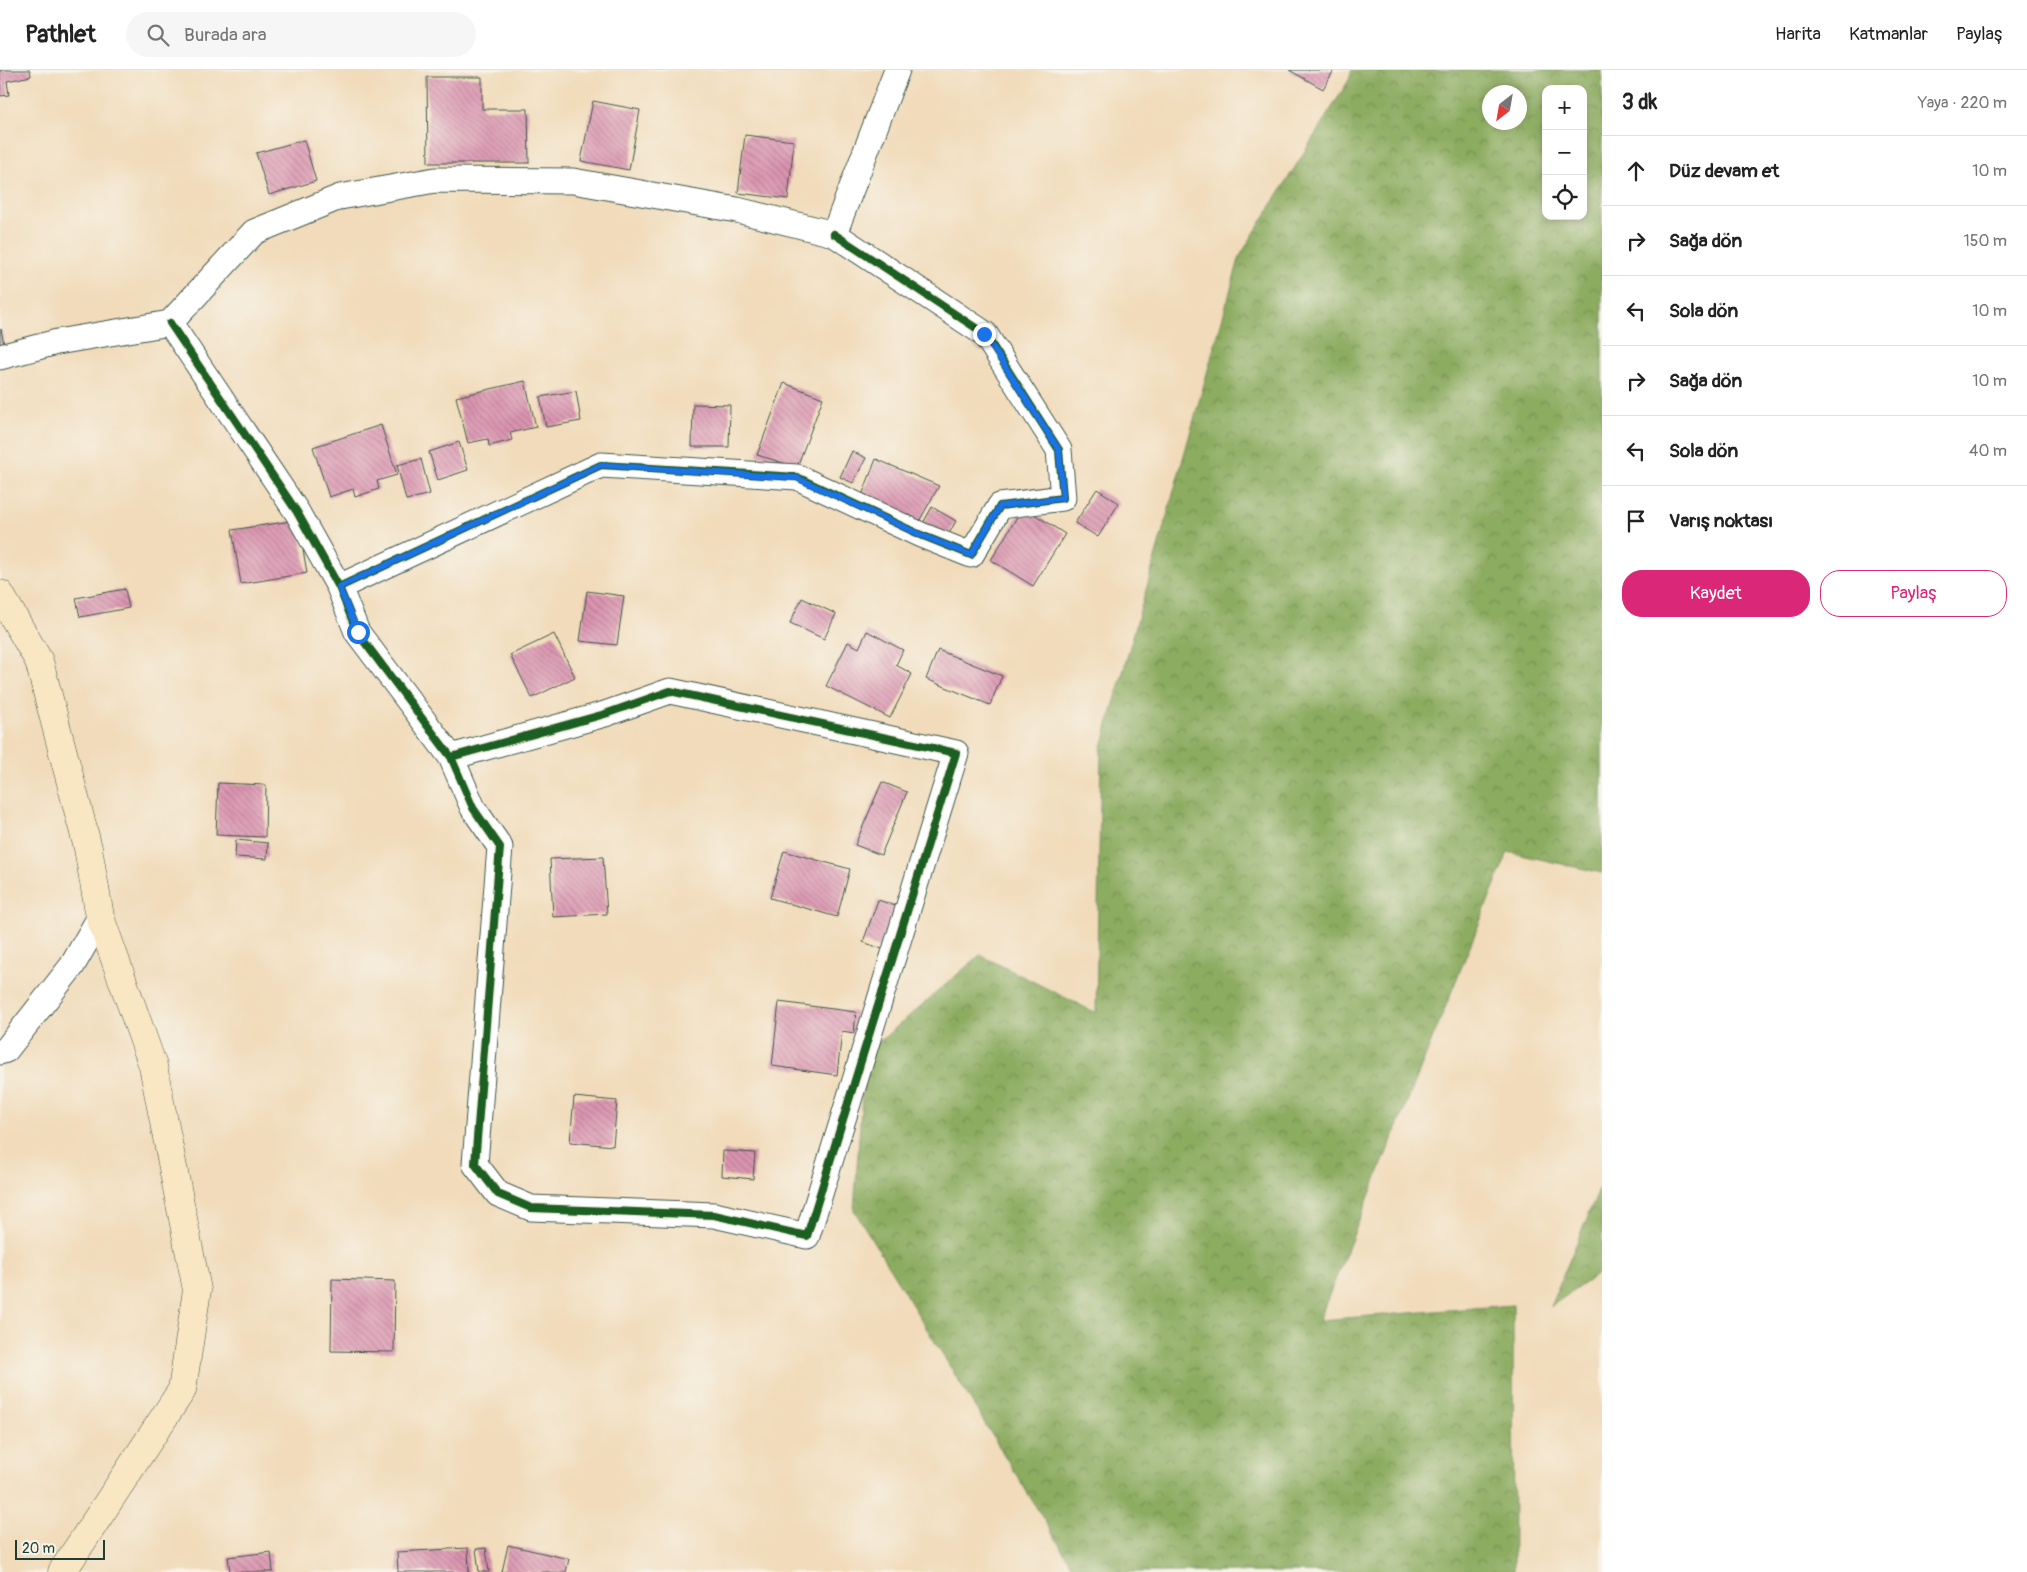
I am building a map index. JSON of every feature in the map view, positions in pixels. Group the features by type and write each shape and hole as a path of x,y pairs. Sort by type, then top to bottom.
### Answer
{"street":[{"path":"834,234 897,70"},
{"path":"0,357 57,342 170,323 254,232 340,197 435,180 573,181 736,210 834,234 984,334 1059,450 1063,498 1000,506 971,555 921,535 797,478 601,465 339,587"},
{"path":"170,323 297,512 339,587 358,632 451,757 473,808 500,847 475,1164 498,1194 531,1208 714,1215 807,1236 956,753 670,691 605,714 451,757"},
{"path":"0,594 39,661 88,848 100,917 153,1066 197,1290 182,1390 102,1515 62,1572"},
{"path":"0,1052 6,1050 72,966 100,917"}],"green space":[{"path":"1352,70 1602,70 1602,873 1508,852 1319,1320 1513,1305 1514,1572 1076,1572 854,1210 865,1054 980,955 1096,1013 1101,750 1240,256 1349,80"},
{"path":"1602,1182 1602,1271 1550,1307"}],"building":[{"path":"0,70 30,70 31,76 7,81 9,95 0,96"},
{"path":"1289,70 1334,70 1323,89"},
{"path":"427,77 482,77 482,109 528,109 529,163 428,163"},
{"path":"593,101 640,110 629,170 581,161"},
{"path":"745,135 794,141 788,199 738,193"},
{"path":"304,140 316,181 269,195 256,153"},
{"path":"0,330 4,345 0,346"},
{"path":"525,381 536,427 510,433 512,440 489,446 488,439 468,443 456,397"},
{"path":"784,383 823,398 797,467 757,455"},
{"path":"576,391 581,421 546,427 540,397"},
{"path":"693,404 730,405 729,447 692,447"},
{"path":"381,425 397,475 377,481 379,489 355,497 353,489 329,497 313,447"},
{"path":"459,442 468,470 438,480 429,452"},
{"path":"852,451 866,458 853,483 840,477"},
{"path":"421,459 430,494 406,500 397,465"},
{"path":"876,459 939,486 917,525 861,498"},
{"path":"1097,489 1119,503 1098,537 1075,523"},
{"path":"932,507 956,521 946,539 922,525"},
{"path":"1023,507 1065,534 1033,586 991,560"},
{"path":"298,520 307,573 241,584 232,530"},
{"path":"125,589 129,608 80,617 76,598"},
{"path":"587,591 624,596 617,645 580,641"},
{"path":"802,598 836,614 824,639 790,623"},
{"path":"867,631 903,650 896,665 912,674 890,718 826,686 848,642 859,648"},
{"path":"554,634 575,677 532,698 510,655"},
{"path":"938,650 1002,676 990,705 926,679"},
{"path":"882,782 907,792 881,855 855,845"},
{"path":"218,783 266,785 265,837 216,835"},
{"path":"236,840 268,843 267,859 235,857"},
{"path":"784,851 850,869 837,917 770,898"},
{"path":"603,857 607,914 553,917 550,859"},
{"path":"878,900 907,910 893,953 863,942"},
{"path":"779,1002 856,1012 854,1033 842,1031 837,1075 772,1066"},
{"path":"574,1097 617,1101 613,1146 570,1142"},
{"path":"723,1151 755,1153 753,1179 722,1176"},
{"path":"332,1279 395,1281 394,1352 331,1351"},
{"path":"508,1545 569,1559 566,1572 502,1572"},
{"path":"468,1548 469,1572 398,1572 397,1552"},
{"path":"486,1548 489,1572 479,1572 476,1549"},
{"path":"271,1552 273,1572 230,1572 228,1557"}],"cycle path":[{"path":"339,587 601,465 797,477 921,535 971,555 1000,506 1063,498 1059,450 985,334 834,234"},
{"path":"170,323 297,512 339,587 357,632 451,757 473,808 500,847 475,1164 498,1194 531,1208 714,1215 807,1236 956,753 670,691 605,714 451,757"}],"route":[{"path":"358,632 339,587 601,465 797,478 921,535 971,555 1000,506 1063,498 1059,450 984,334"}]}
